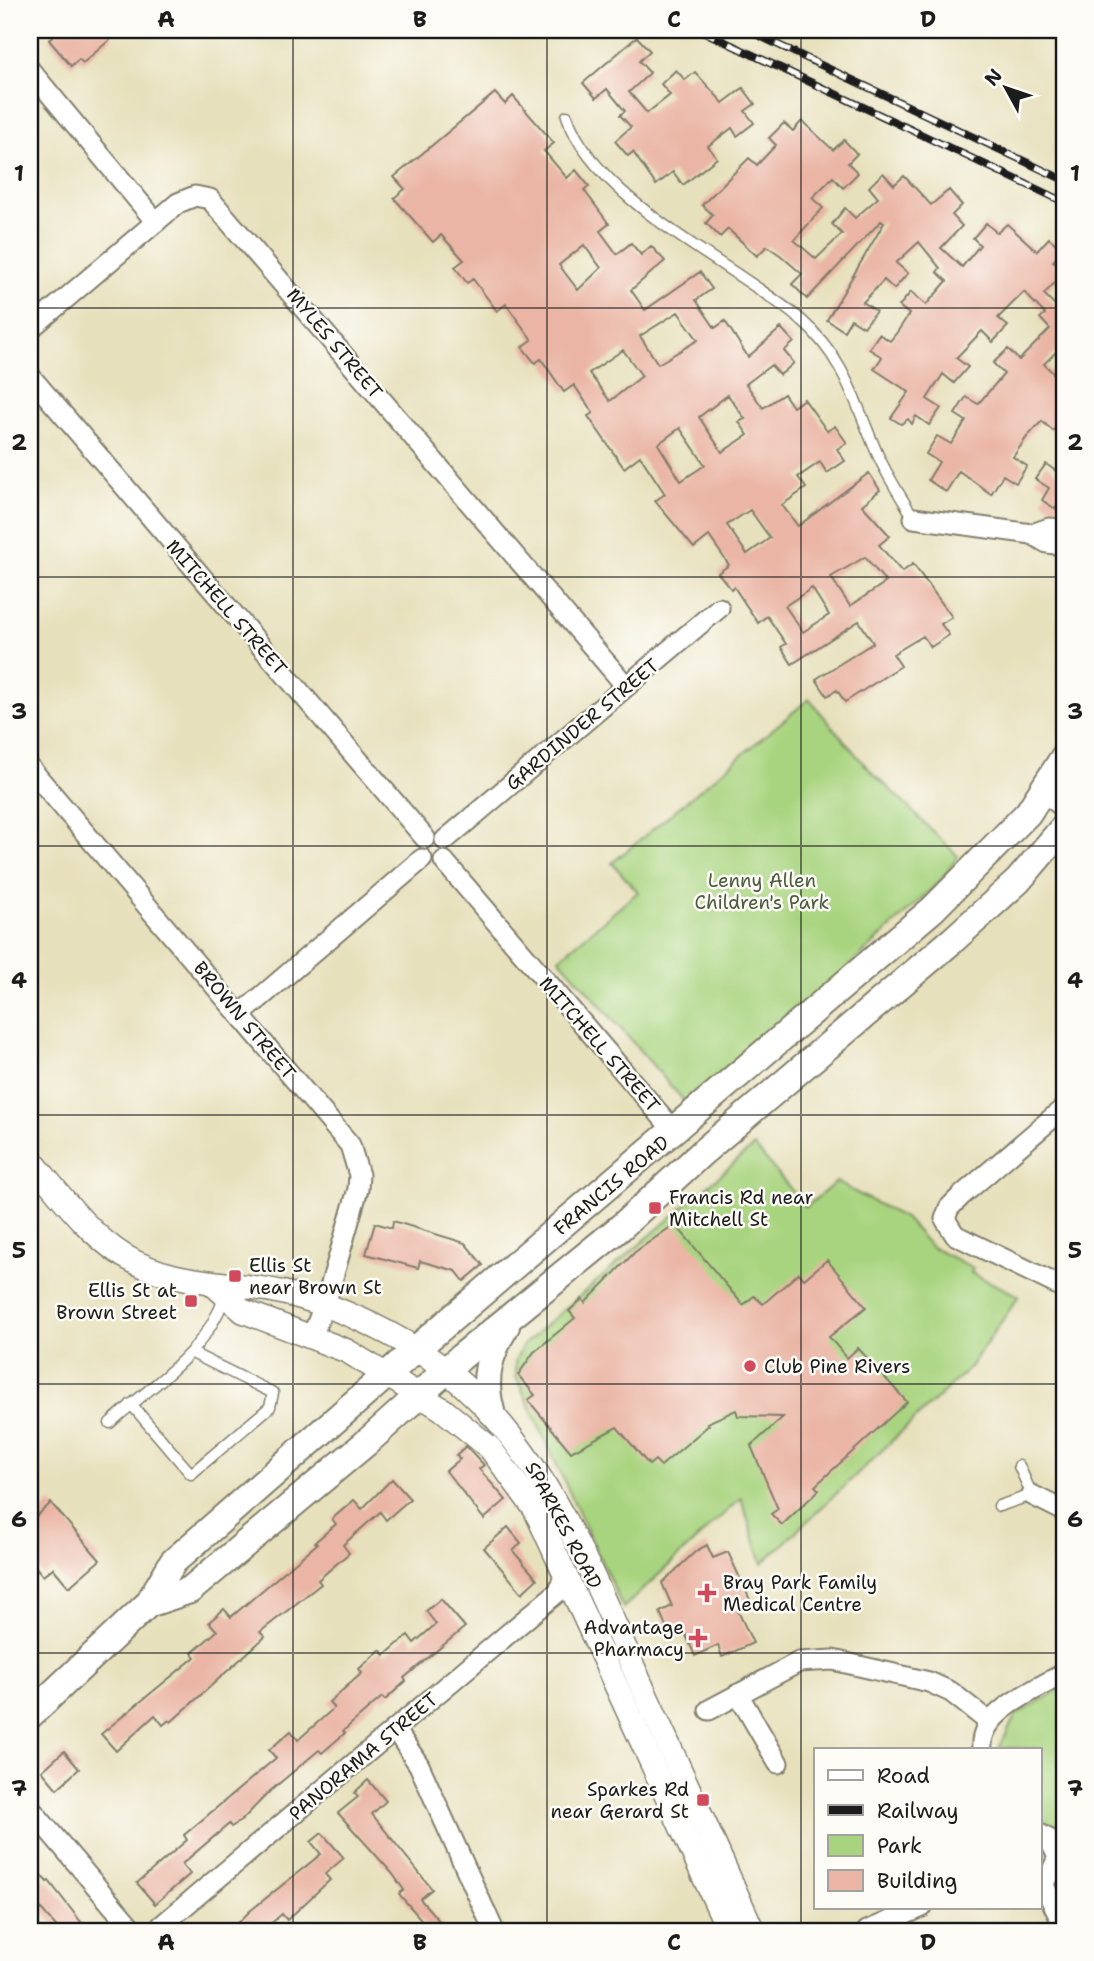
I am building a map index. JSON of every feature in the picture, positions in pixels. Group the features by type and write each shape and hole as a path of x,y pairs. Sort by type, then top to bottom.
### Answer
{"main road":[{"name":"FRANCIS ROAD","path":"30,1715 148,1604 173,1562 415,1350 675,1132 950,894 1002,843 1054,800 1064,757"},
{"name":"FRANCIS ROAD","path":"148,1604 190,1590 366,1443 418,1394 621,1227 704,1151 972,923 1025,874 1064,827"},
{"path":"491,1411 487,1395 487,1368 494,1346 512,1315"}],"street":[{"path":"30,70 156,222 30,329"},
{"name":"MYLES STREET","path":"156,222 178,204 195,196 210,199 218,205 626,686"},
{"name":"MITCHELL STREET","path":"30,376 425,838"},
{"path":"914,518 1032,534 1046,542 1064,545"},
{"path":"1032,534 1049,528 1064,529"},
{"name":"GARDINDER STREET","path":"445,840 719,608"},
{"name":"BROWN STREET","path":"30,768 350,1145 359,1175 355,1206 312,1336"},
{"path":"438,835 445,840 449,853 444,861 430,864 422,859 419,851 425,838 438,835"},
{"path":"240,1015 422,859"},
{"name":"MITCHELL STREET","path":"444,861 675,1132"},
{"path":"1064,1108 961,1196 949,1208 945,1219 956,1236 1064,1288"},
{"path":"30,1159 86,1224 125,1257 149,1269 220,1290"},
{"name":"SPARKES ROAD","path":"220,1290 250,1287 350,1314 415,1350 446,1371 491,1411 542,1475 586,1561 753,1931"},
{"name":"SPARKES ROAD","path":"220,1290 243,1311 347,1351 388,1374 442,1409 490,1448 535,1509 729,1931"},
{"path":"1032,1495 1064,1511"},
{"name":"PANORAMA STREET","path":"155,1931 559,1591 564,1575"},
{"path":"709,1710 799,1662 833,1660 929,1682 951,1692 989,1722"},
{"path":"982,1748 982,1736 989,1722 1064,1673"},
{"path":"738,1694 778,1763"},
{"path":"395,1729 419,1765 494,1931"},
{"path":"30,1808 134,1931"},
{"path":"1042,1835 1049,1839 1058,1857 1050,1875 1042,1880"},
{"path":"1042,1883 1064,1927"},
{"path":"867,1931 917,1909"}],"lane":[{"path":"567,116 584,150 612,185 786,309 814,332 847,378 877,453 914,518"},
{"path":"110,1423 192,1353 213,1325 220,1290"},
{"path":"131,1404 191,1474 270,1408 272,1393 192,1353"},
{"path":"999,1506 1032,1495 1019,1466"}],"green space":[{"name":"Lenny Allen Children's Park","path":"809,699 865,765 958,856 942,879 709,1099 684,1101 559,958 638,892 612,863"},
{"path":"754,1146 806,1207 836,1182 906,1219 931,1247 973,1268 971,1273 1019,1296 970,1367 762,1564 741,1498 623,1608 516,1377 515,1361 523,1345"},
{"path":"1064,1687 1064,1837 1042,1820 1042,1748 999,1748 1016,1715"}],"building":[{"path":"61,30 106,30 113,37 83,63 79,59 71,66 49,40"},
{"path":"637,37 650,51 639,61 650,73 629,92 647,113 670,95 661,84 676,70 685,80 695,72 723,103 743,88 755,104 745,111 754,123 737,136 732,128 708,146 717,158 683,185 673,172 656,185 633,152 628,156 615,141 631,127 620,115 625,111 607,89 596,98 583,83"},
{"path":"495,93 505,104 513,96 554,143 544,151 567,178 576,170 589,186 584,190 609,224 600,231 617,254 631,243 641,255 651,246 665,261 631,290 645,310 700,272 712,289 696,300 715,328 725,321 748,357 781,328 794,342 784,351 794,363 780,375 771,365 746,384 763,408 784,394 793,407 804,399 827,431 835,426 847,443 837,449 845,461 827,473 820,462 798,477 806,488 782,505 798,526 869,473 880,490 862,505 890,536 879,545 902,572 913,564 952,617 941,624 949,635 931,647 923,636 893,654 901,666 845,702 837,690 827,696 816,679 873,643 859,621 792,664 781,647 786,644 767,616 758,623 734,587 731,589 718,573 729,565 709,536 694,548 655,501 665,494 640,456 624,468 588,416 593,413 574,385 564,392 541,359 535,363 522,347 532,340 506,304 497,311 473,279 467,283 455,267 464,260 441,235 433,242 394,198 405,189 394,177","holes":["584,245 601,268 578,290 559,265","678,312 698,340 658,364 640,336","623,350 642,376 610,401 589,373","728,395 745,419 739,422 748,435 722,452 699,417","680,428 705,465 681,481 658,444","750,510 770,538 747,554 727,525","865,557 886,582 850,606 831,577","812,588 829,615 803,632 785,606"]},
{"path":"802,121 833,150 844,140 857,154 848,163 858,173 843,188 833,177 812,198 823,208 794,240 816,259 842,234 832,224 845,208 855,218 878,198 869,187 883,173 894,185 904,176 931,205 949,190 962,205 952,215 962,226 941,248 962,267 980,245 973,238 986,223 997,233 1007,224 1037,251 1049,238 1064,251 1053,261 1064,273 1044,294 1064,314 1064,344 1044,364 1064,384 1064,398 1057,405 1064,412 1064,419 1053,431 1042,421 1027,437 1013,457 1027,466 1016,483 1003,475 991,494 959,471 946,492 928,480 939,462 926,454 937,436 951,444 966,421 955,414 966,397 978,404 1004,374 993,363 1008,349 1019,360 1050,329 1040,318 1045,314 1024,292 998,318 1008,326 993,342 982,331 956,358 968,367 954,383 943,374 927,399 941,408 929,425 916,416 912,424 908,419 901,424 891,418 909,392 874,369 882,357 869,349 879,334 890,341 898,331 909,314 899,306 911,292 926,305 947,281 937,272 940,268 919,242 896,263 908,273 894,289 884,280 863,302 876,311 864,327 851,319 844,331 827,320 884,223 881,221 807,299 792,284 802,274 780,255 767,246 757,256 728,229 720,237 706,223 713,215 702,205 749,158 757,165 776,145 769,138 784,123 793,131"},
{"path":"1046,464 1064,477 1064,496 1055,509 1042,500 1049,488 1035,479"},
{"path":"393,1221 465,1243 483,1265 464,1281 456,1271 420,1261 418,1268 366,1254 375,1223 392,1228"},
{"path":"675,1224 743,1305 754,1296 763,1304 799,1273 804,1279 827,1260 866,1307 829,1337 847,1358 858,1348 907,1402 815,1486 819,1490 782,1525 771,1514 778,1509 751,1446 783,1417 738,1416 736,1410 707,1423 709,1425 661,1466 655,1460 649,1465 617,1427 571,1452 528,1400 535,1395 518,1375 534,1352 575,1318 569,1311 582,1299 585,1303 635,1252"},
{"path":"466,1446 484,1465 479,1469 506,1500 484,1519 446,1471 460,1459 456,1455"},
{"path":"392,1479 410,1499 386,1520 380,1512 343,1545 349,1553 318,1580 321,1584 260,1632 265,1637 171,1722 169,1720 163,1725 155,1715 116,1751 101,1734 195,1657 192,1653 217,1631 209,1622 224,1609 231,1617 317,1544 315,1542 336,1524 332,1519 354,1500 362,1509"},
{"path":"51,1503 100,1560 69,1587 53,1568 43,1576 30,1560 30,1522"},
{"path":"508,1527 521,1543 513,1551 537,1579 522,1593 484,1548"},
{"name":"Bray Park Family Medical Centre","path":"707,1545 713,1558 728,1552 751,1602 737,1609 753,1643 722,1657 718,1645 695,1656 685,1633 671,1639 660,1612 672,1606 662,1583 696,1551"},
{"path":"441,1599 465,1627 404,1678 406,1681 385,1700 382,1697 322,1753 319,1750 269,1792 242,1820 231,1827 229,1824 182,1864 190,1874 155,1904 137,1883 187,1840 184,1835 276,1758 269,1750 291,1731 298,1740 334,1708 329,1702 362,1673 359,1669 380,1650 385,1655 408,1635 414,1643 436,1624 426,1611"},
{"path":"64,1751 79,1769 57,1789 42,1771"},
{"path":"368,1780 386,1801 372,1814 432,1889 420,1899 448,1931 431,1931 399,1894 404,1890 392,1873 338,1813 358,1797 354,1793"},
{"path":"322,1833 344,1858 325,1874 330,1880 287,1920 282,1914 262,1931 230,1931 250,1911 321,1854 311,1842"},
{"path":"30,1863 47,1882 49,1881 88,1931 60,1931 30,1896"}],"railway":[{"path":"700,30 1064,202"},
{"path":"747,30 1064,180"}],"place":[{"name":"Francis Rd near Mitchell St","path":"655,1208"},
{"name":"Ellis St near Brown St","path":"235,1276"},
{"name":"Ellis St at Brown Street","path":"191,1301"},
{"name":"Club Pine Rivers","path":"750,1366"},
{"name":"Bray Park Family Medical Centre","path":"707,1593"},
{"name":"Advantage Pharmacy","path":"698,1638"},
{"name":"Sparkes Rd near Gerard St","path":"703,1800"}]}
